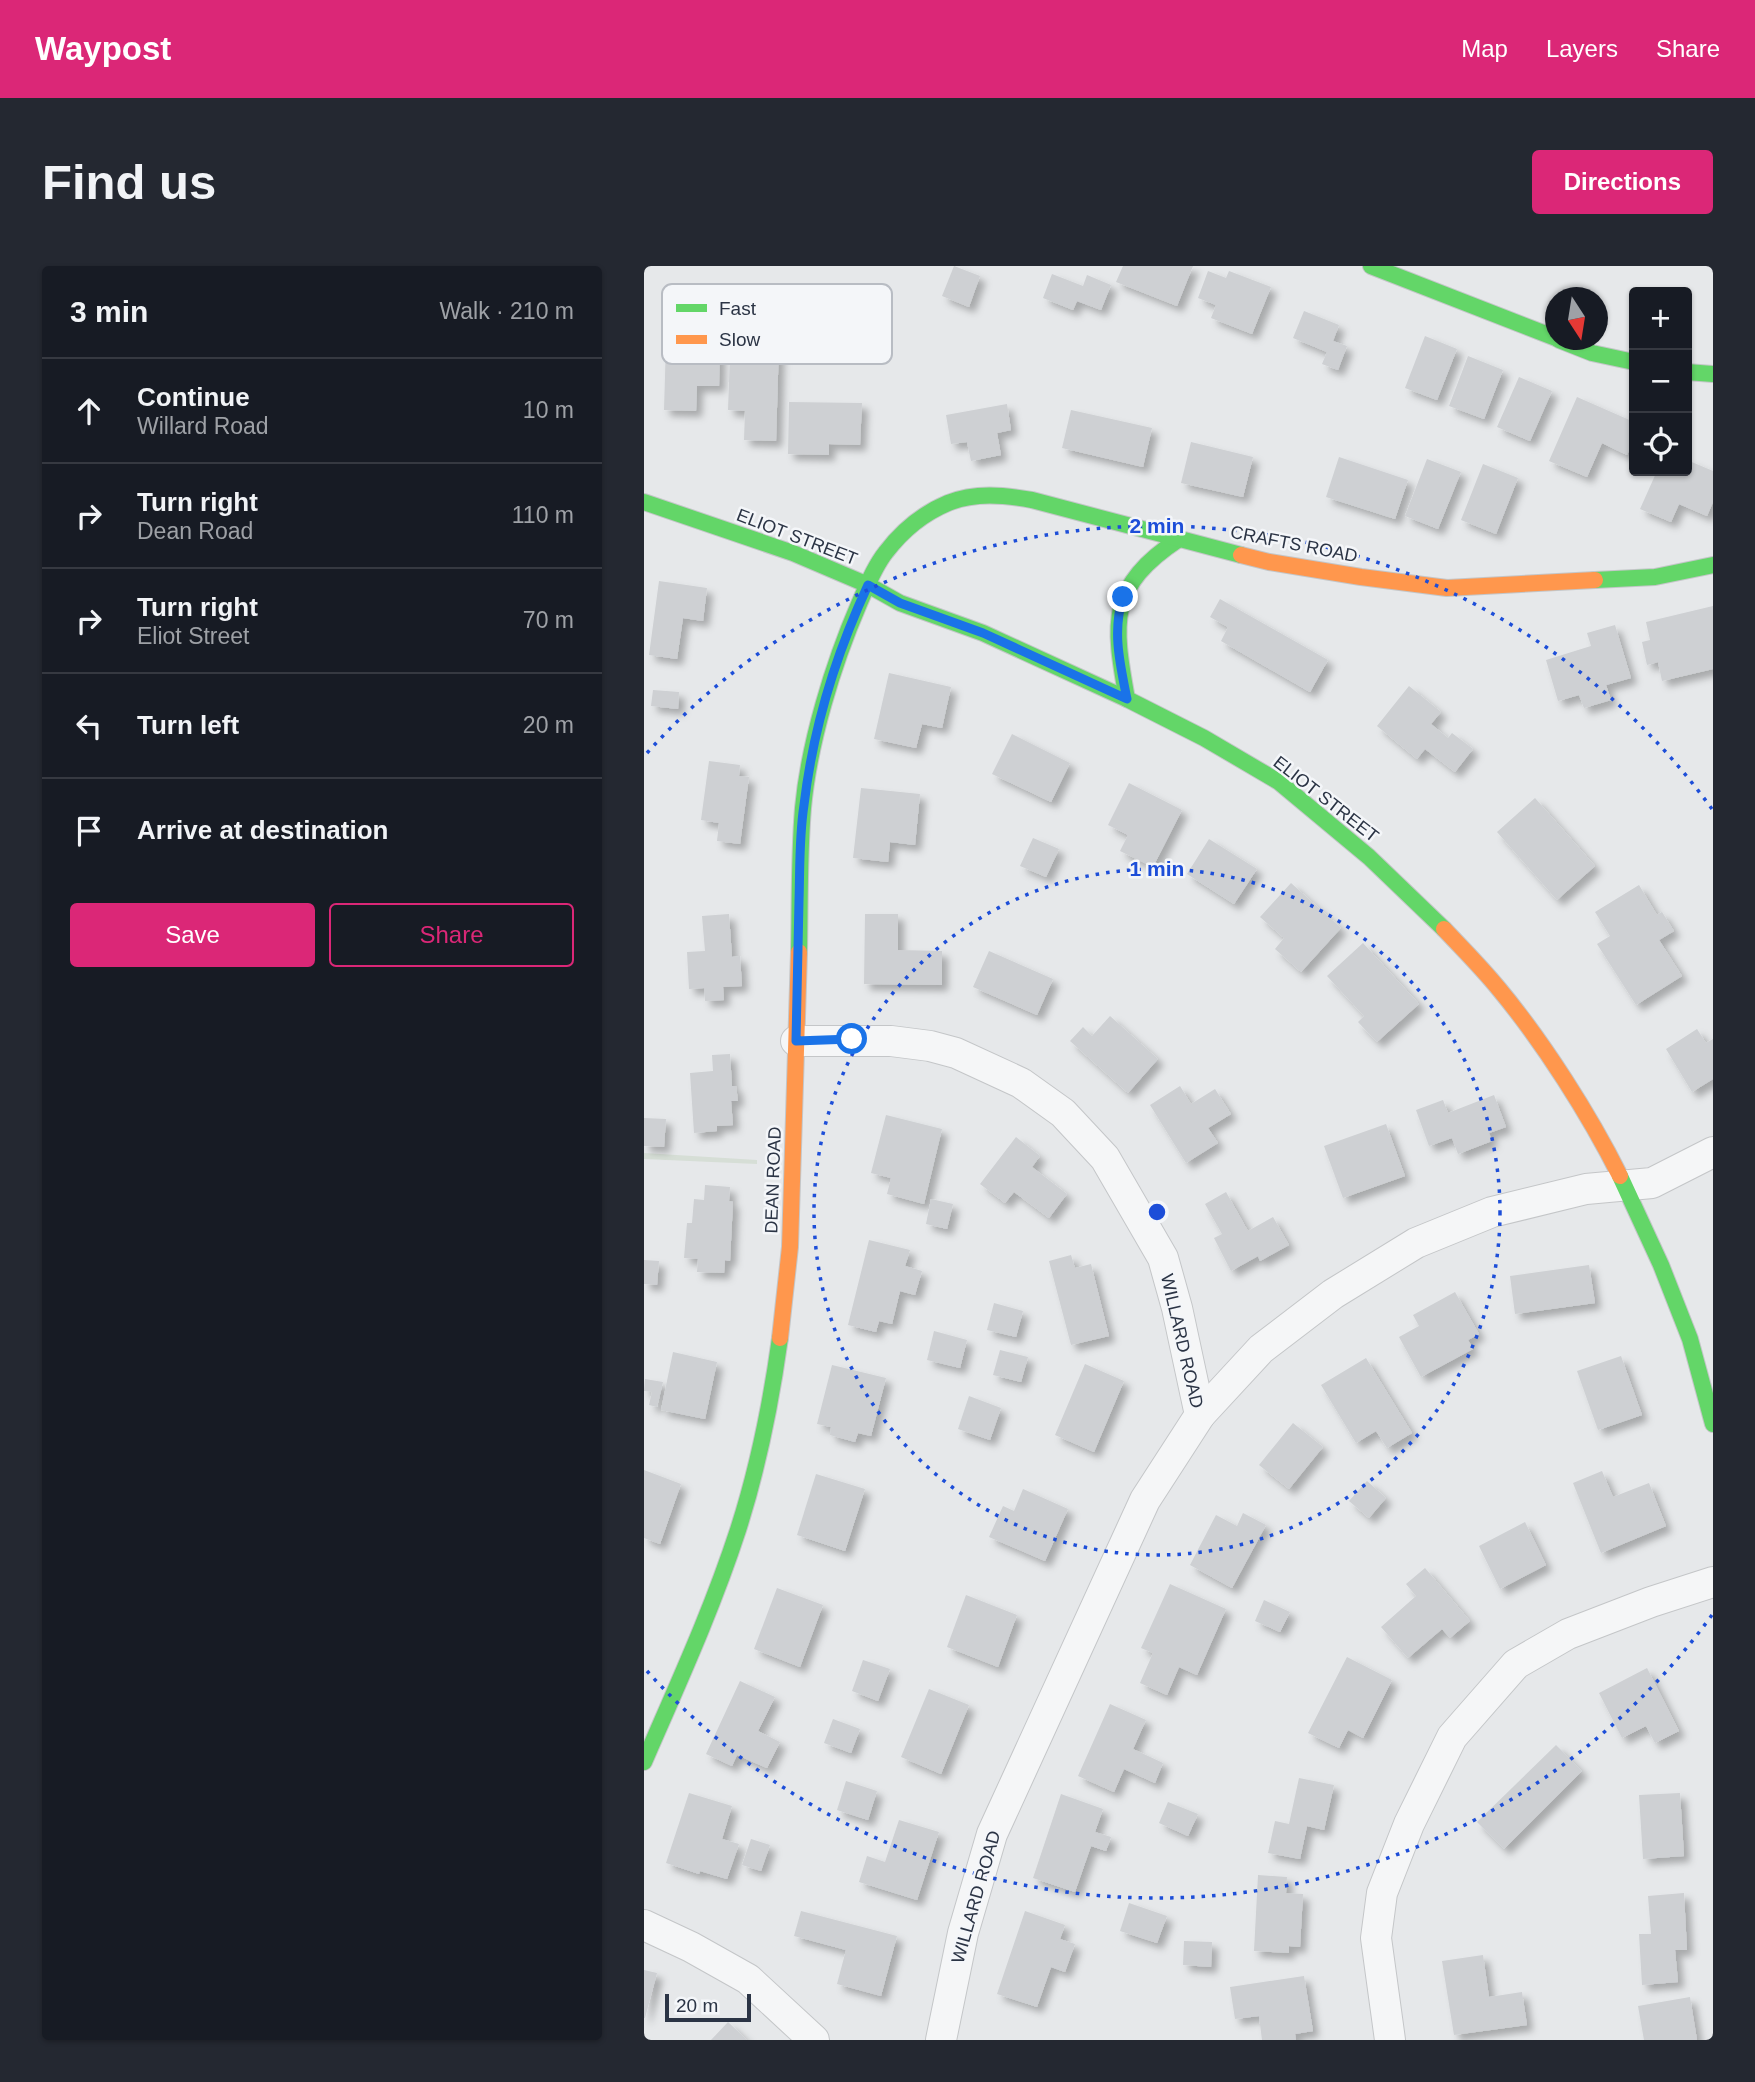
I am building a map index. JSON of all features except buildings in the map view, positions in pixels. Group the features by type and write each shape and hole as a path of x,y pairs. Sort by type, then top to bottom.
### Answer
{"street":[{"path":"1371,266 1545,334"},
{"path":"1584,350 1629,361"},
{"path":"1692,372 1713,374"},
{"name":"CRAFTS ROAD","path":"868,585 886,552 913,526 948,503 995,495 1032,500 1269,562 1447,588 1655,577 1713,565"},
{"name":"ELIOT STREET","path":"644,502 793,553 868,585 900,603 983,633 1127,699 1204,738 1279,782 1369,857 1437,921 1499,989 1532,1032 1575,1097 1625,1186 1653,1246 1690,1339 1713,1424"},
{"path":"1127,699 1118,650 1120,607 1128,587 1146,561 1179,539"},
{"name":"DEAN ROAD","path":"644,1762 712,1602 737,1531 756,1467 769,1406 787,1296 793,1182 803,808 818,727 846,632 868,585"},
{"name":"WILLARD ROAD","path":"796,1041 891,1041 930,1046 956,1053 1021,1083 1063,1113 1105,1158 1163,1258 1177,1308 1200,1415 1145,1500 992,1834 963,1933 941,2040"},
{"path":"1200,1415 1261,1349 1333,1294 1416,1243 1492,1212 1586,1189 1657,1182 1713,1152"},
{"path":"1390,2040 1376,1938 1382,1893 1409,1824 1452,1737 1516,1664 1568,1634 1651,1602 1713,1582"},
{"path":"644,1925 691,1947 748,1979 814,2040"}],"shaded area":[{"path":"644,1153 757,1160 757,1164 644,1159"}],"traffic: fast":[{"path":"1371,266 1545,334"},
{"path":"1584,350 1629,361"},
{"path":"1692,372 1713,374"},
{"path":"799,952 803,808 816,731 849,627 874,570 892,544 906,530 922,517 948,503 969,497 1000,496 1032,500 1241,555"},
{"path":"644,502 793,553 868,585 900,603 983,633 1127,699 1204,738 1279,782 1369,857 1444,929"},
{"path":"1127,699 1119,648 1121,608 1139,573 1179,539"},
{"path":"1595,580 1655,577 1713,565"},
{"path":"1620,1176 1661,1265 1690,1339 1713,1424"},
{"path":"644,1762 706,1619 738,1530 763,1435 780,1338"}],"traffic: slow":[{"path":"1241,555 1361,577 1447,588 1595,580"},
{"path":"1444,929 1493,981 1532,1032 1580,1104 1620,1176"},
{"path":"780,1338 790,1247 799,952"}],"route":[{"path":"852,1039 796,1041 800,877 803,808 818,727 846,632 868,585 900,603 983,633 1127,699 1117,639 1123,597"}]}
